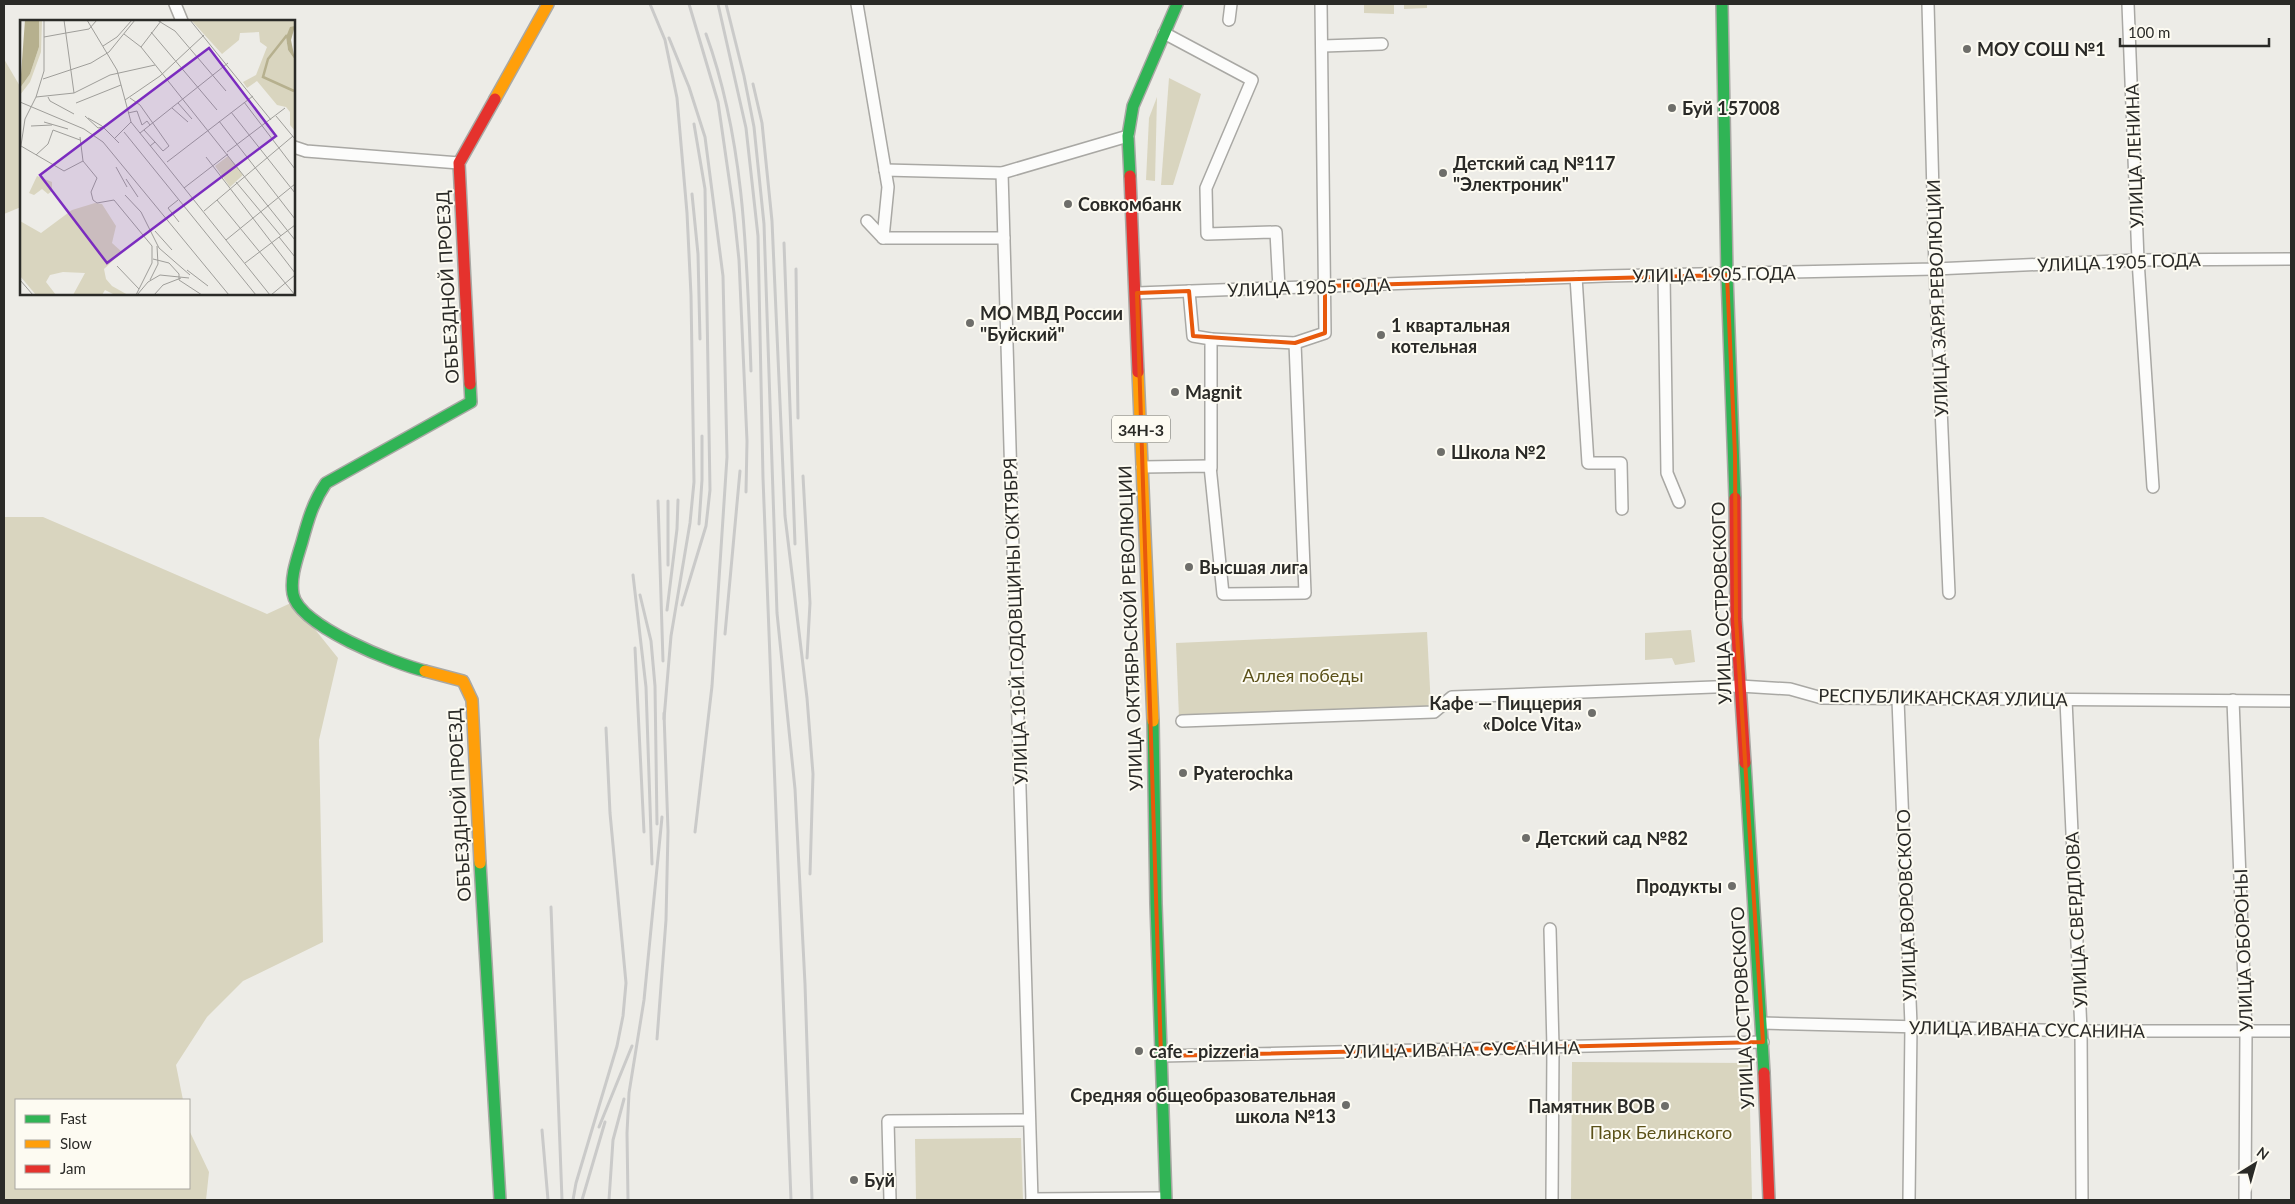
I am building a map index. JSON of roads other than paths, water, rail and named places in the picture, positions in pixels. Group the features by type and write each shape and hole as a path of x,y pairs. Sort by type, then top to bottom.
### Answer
{"street":[{"path":"175,4 182,20"},
{"path":"295,147 306,151 459,163 548,4"},
{"path":"857,4 888,187 883,238"},
{"name":"УЛИЦА ОКТЯБРЬСКОЙ РЕВОЛЮЦИИ","path":"1166,1199 1152,721 1136,293 1128,136 1133,106 1176,4"},
{"path":"1229,20 1231,4"},
{"path":"1189,291 1193,336 1211,339 1295,343 1325,333 1321,4"},
{"name":"УЛИЦА ОСТРОВСКОГО","path":"1722,4 1727,274 1735,454 1736,619 1762,1023 1769,1200"},
{"name":"УЛИЦА ЗАРЯ РЕВОЛЮЦИИ","path":"1928,4 1935,269 1949,593"},
{"name":"УЛИЦА ЛЕНИНА","path":"2128,4 2138,260 2153,487"},
{"path":"1164,33 1252,80 1206,188 1207,234 1276,232 1279,288"},
{"path":"1323,46 1382,44"},
{"path":"885,170 1002,173 1128,136"},
{"name":"ОБЪЕЗДНОЙ ПРОЕЗД","path":"459,163 471,402 326,483 314,500 301,542 294,568 294,596 307,615 352,644 409,667 463,682 472,700 484,956 500,1200"},
{"name":"УЛИЦА 10-Й ГОДОВЩИНЫ ОКТЯБРЯ","path":"1002,173 1032,1200"},
{"path":"867,221 883,238 1004,238"},
{"name":"УЛИЦА 1905 ГОДА","path":"1136,293 1576,277 1935,269 2138,260 2291,258"},
{"path":"1664,275 1667,473 1680,502"},
{"path":"1576,277 1588,463 1621,463 1622,509"},
{"path":"1211,339 1211,468 1223,594 1305,593 1295,343"},
{"path":"1142,467 1210,466 1211,468"},
{"name":"РЕСПУБЛИКАНСКАЯ УЛИЦА","path":"1182,721 1434,712 1452,697 1740,686 1790,689 1822,698 1898,700 2291,701"},
{"name":"УЛИЦА ВОРОВСКОГО","path":"1898,700 1910,1026 1909,1200"},
{"name":"УЛИЦА СВЕРДЛОВА","path":"2066,700 2081,1032 2082,1200"},
{"name":"УЛИЦА ОБОРОНЫ","path":"2234,700 2246,1032 2244,1200"},
{"path":"1550,929 1553,1047 1552,1200"},
{"name":"УЛИЦА ИВАНА СУСАНИНА","path":"1762,1023 2081,1032 2291,1031"},
{"name":"УЛИЦА ИВАНА СУСАНИНА","path":"1161,1056 1763,1042"},
{"path":"890,1200 888,1121 1029,1120"},
{"path":"1032,1200 1166,1199"}],"railway":[{"path":"650,4 665,40 677,98 687,213 691,295 694,482 690,523 671,636 664,719"},
{"path":"689,4 718,102 734,213 739,260 747,441 746,492"},
{"path":"718,4 746,128 758,236 763,478 791,1200"},
{"path":"726,4 744,76 754,127 764,224 777,613 795,789 805,984 812,1200"},
{"path":"706,34 729,116 742,201 751,371"},
{"path":"669,38 689,87 705,137 723,276 727,457 712,686 695,832"},
{"path":"753,84 762,123 772,221 785,516 807,698 813,774 810,874"},
{"path":"682,605 706,526 710,490 705,189 694,124"},
{"path":"692,194 698,254 700,339"},
{"path":"784,243 795,544"},
{"path":"796,269 798,418"},
{"path":"699,524 702,436"},
{"path":"725,634 740,471"},
{"path":"803,476 810,603 807,658"},
{"path":"667,610 677,529 678,500"},
{"path":"658,501 663,661"},
{"path":"668,501 668,565"},
{"path":"633,575 646,687 652,864"},
{"path":"640,595 651,641 655,686 657,824"},
{"path":"635,648 644,832"},
{"path":"657,1039 666,920 668,831 664,713"},
{"path":"573,1200 576,1183 617,1046 623,1016 626,983 610,813 606,728"},
{"path":"628,1200 627,1133 629,1093 644,1000 662,817"},
{"path":"551,907 562,1200"},
{"path":"599,1127 632,1046"},
{"path":"609,1200 613,1140 624,1099"},
{"path":"582,1200 605,1122"},
{"path":"542,1130 548,1200"}],"place":[{"name":"МОУ СОШ №1","path":"1967,49"},
{"name":"Буй 157008","path":"1672,108"},
{"name":"Детский сад №117 \"Электроник\"","path":"1443,173"},
{"name":"Совкомбанк","path":"1068,204"},
{"name":"МО МВД России \"Буйский\"","path":"970,323"},
{"name":"1 квартальная котельная","path":"1381,335"},
{"name":"Magnit","path":"1175,392"},
{"name":"Школа №2","path":"1441,452"},
{"name":"Высшая лига","path":"1189,567"},
{"name":"Кафе — Пиццерия «Dolce Vita»","path":"1592,713"},
{"name":"Pyaterochka","path":"1183,773"},
{"name":"Детский сад №82","path":"1526,838"},
{"name":"Продукты","path":"1732,886"},
{"name":"cafe - pizzeria","path":"1139,1051"},
{"name":"Средняя общеобразовательная школа №13","path":"1346,1105"},
{"name":"Памятник ВОВ","path":"1665,1106"},
{"name":"Буй","path":"854,1180"}],"park label":[{"name":"Аллея победы","path":"1303,675"},
{"name":"Парк Белинского","path":"1661,1132"}]}
